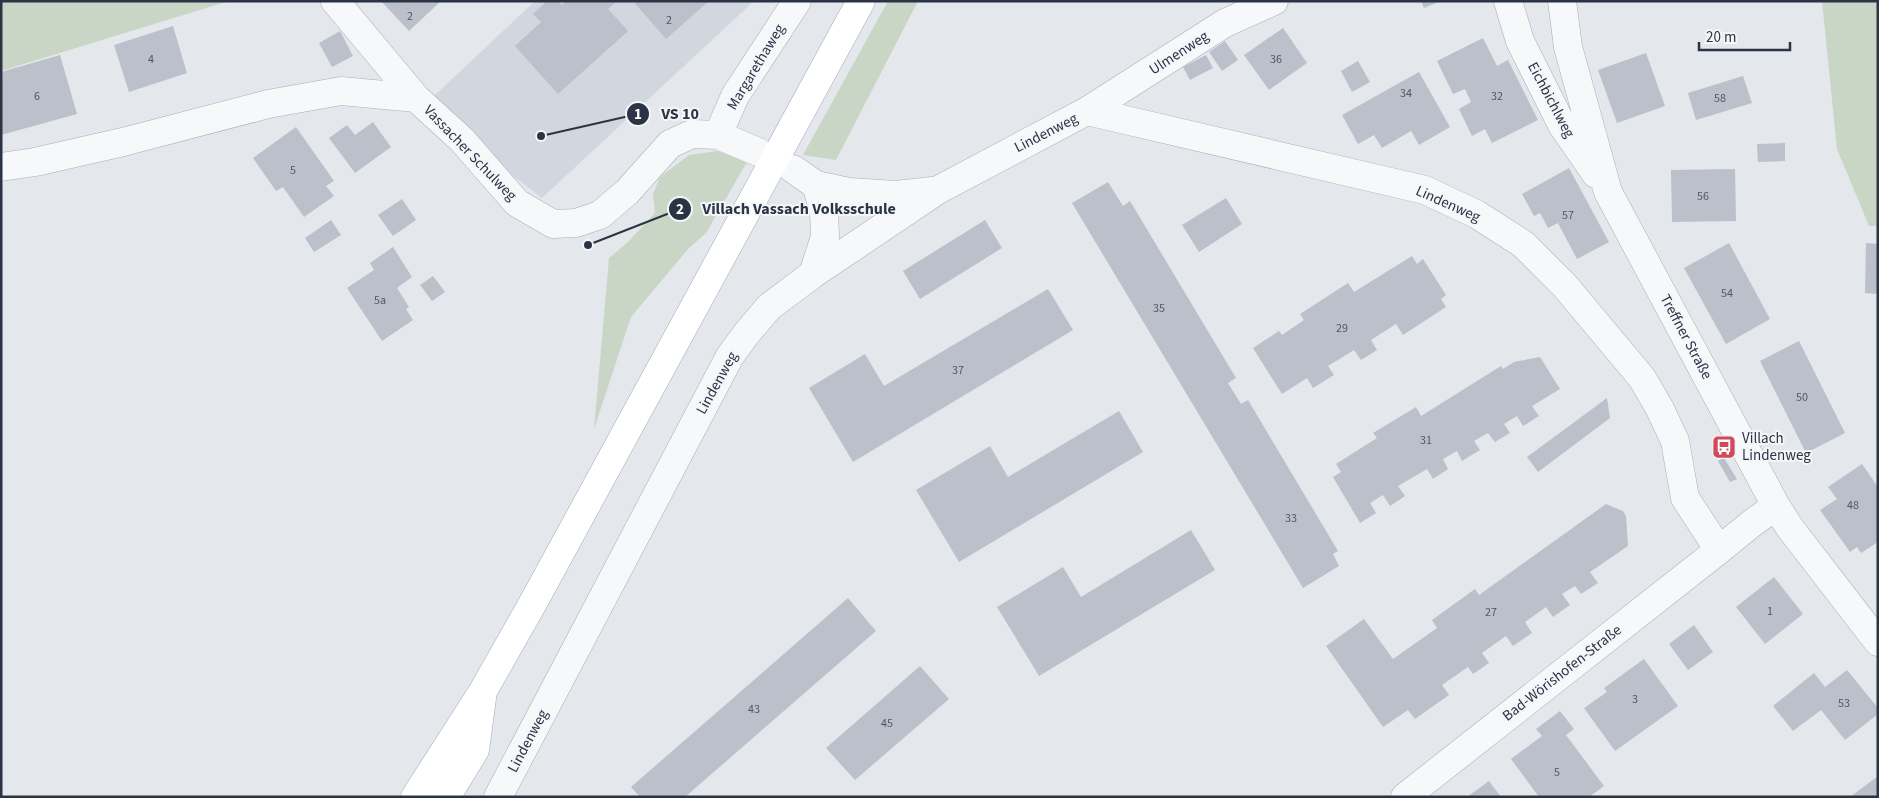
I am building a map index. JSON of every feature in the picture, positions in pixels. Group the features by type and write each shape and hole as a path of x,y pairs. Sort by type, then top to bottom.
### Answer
{"main road":[{"path":"415,797 483,692 861,1"},
{"path":"446,797 475,750 483,692"}],"street":[{"path":"335,1 416,98"},
{"name":"Margarethaweg","path":"718,135 735,96 797,1"},
{"name":"Ulmenweg","path":"1087,112 1225,23 1274,1"},
{"name":"Eichbichlweg","path":"1508,1 1520,41 1562,125 1608,192"},
{"name":"Treffner Straße","path":"1562,1 1568,47 1608,192 1776,506 1790,528 1877,639"},
{"name":"Vassacher Schulweg","path":"1,167 35,162 114,144 268,104 342,91 416,98 462,140 517,203 553,224 576,223 600,215 627,192 670,144 692,134 718,135 758,152"},
{"name":"Lindenweg","path":"498,797 730,356 769,307 813,274 938,190 1087,112 1425,190 1476,214 1523,244 1565,286 1642,378 1676,441 1685,498 1719,550"},
{"path":"793,169 816,185 849,192 896,196 938,190"},
{"path":"813,274 826,237 824,211 816,185"},
{"path":"1719,550 1776,506"},
{"name":"Bad-Wörishofen-Straße","path":"1405,797 1719,550"}],"shaded area":[{"path":"535,1 754,1 542,198 512,175 433,97"}],"green space":[{"path":"1,1 229,1 1,71"},
{"path":"888,1 918,1 836,160 803,155"},
{"path":"1822,1 1878,1 1878,226 1869,226 1837,149"},
{"path":"717,151 747,162 706,233 689,248 631,317 594,429 609,258 628,242 655,213 653,194 660,177 689,155"}],"building":[{"path":"381,1 441,1 409,31"},
{"path":"547,1 558,1 562,5 566,1 617,1 608,9 628,31 558,94 515,46 541,22 533,14"},
{"path":"633,1 709,1 666,39"},
{"path":"1421,1 1441,1 1424,8"},
{"path":"173,26 187,73 129,92 114,45"},
{"path":"1283,28 1307,63 1269,90 1244,55"},
{"path":"340,31 353,56 332,67 319,43"},
{"path":"1483,38 1497,66 1508,60 1538,120 1492,143 1485,129 1472,136 1459,109 1471,102 1465,89 1453,94 1437,61"},
{"path":"1225,41 1238,60 1222,71 1209,52"},
{"path":"1646,53 1665,106 1617,123 1598,70"},
{"path":"60,55 77,114 1,135 1,79 3,79 1,72"},
{"path":"1206,55 1213,68 1190,80 1183,67"},
{"path":"1358,61 1370,82 1352,92 1341,71"},
{"path":"1419,72 1450,127 1419,145 1411,131 1382,148 1374,135 1358,144 1342,115"},
{"path":"1743,76 1752,103 1696,120 1688,93"},
{"path":"373,122 391,147 355,173 329,138 347,125 355,135"},
{"path":"296,127 334,181 326,186 334,196 304,217 283,187 276,191 253,158"},
{"path":"1785,143 1785,161 1758,162 1757,144"},
{"path":"1569,168 1609,242 1577,259 1558,223 1548,228 1540,213 1534,216 1522,194"},
{"path":"1735,169 1736,221 1672,222 1671,170"},
{"path":"1108,182 1123,206 1130,201 1236,378 1228,383 1241,404 1248,400 1338,551 1333,554 1339,566 1303,588 1072,203"},
{"path":"1226,198 1242,224 1199,252 1182,225"},
{"path":"402,199 416,220 393,236 378,215"},
{"path":"331,220 341,235 314,252 305,238"},
{"path":"985,220 1002,248 920,299 903,271"},
{"path":"1729,243 1770,319 1726,344 1684,268"},
{"path":"1866,243 1878,244 1878,294 1865,293"},
{"path":"393,247 412,277 397,288 409,307 406,309 413,320 382,341 347,288 374,270 370,263"},
{"path":"1412,256 1417,264 1423,259 1446,295 1441,299 1446,307 1403,335 1396,324 1371,340 1377,350 1361,360 1354,350 1328,366 1334,375 1313,388 1307,378 1282,394 1253,348 1279,331 1282,335 1304,320 1300,314 1348,283 1354,292"},
{"path":"433,276 445,292 432,301 420,285"},
{"path":"1048,289 1073,330 853,462 809,388 865,354 884,386"},
{"path":"1799,341 1845,433 1806,453 1760,361"},
{"path":"1540,357 1560,389 1532,406 1539,416 1523,426 1517,416 1504,424 1510,433 1495,442 1488,433 1474,441 1480,450 1462,461 1457,451 1443,459 1448,469 1433,479 1427,469 1398,486 1405,496 1390,506 1383,495 1370,503 1376,513 1360,523 1333,477 1341,472 1336,464 1377,438 1373,433 1416,407 1421,416 1501,366 1503,369 1514,362"},
{"path":"1607,398 1610,418 1538,472 1527,457"},
{"path":"1119,411 1143,452 959,562 916,490 990,446 1008,477"},
{"path":"1724,458 1737,479 1730,482 1718,461"},
{"path":"1862,464 1878,487 1878,542 1861,553 1857,547 1850,552 1820,510 1837,499 1828,487"},
{"path":"1606,504 1623,511 1626,516 1628,546 1590,572 1598,583 1581,594 1575,586 1562,594 1570,605 1553,617 1546,607 1525,622 1532,633 1513,646 1506,636 1482,653 1489,663 1473,674 1468,667 1442,685 1449,695 1415,719 1408,710 1383,727 1326,646 1364,619 1393,659 1437,628 1432,620 1475,589 1479,595"},
{"path":"1191,530 1215,570 1039,676 997,607 1063,567 1081,597"},
{"path":"1774,577 1803,614 1765,644 1736,607"},
{"path":"848,598 876,631 685,797 640,797 631,787"},
{"path":"1694,625 1713,652 1688,670 1669,644"},
{"path":"1644,659 1678,706 1615,751 1584,708 1607,692 1604,688"},
{"path":"920,666 949,699 855,780 826,748"},
{"path":"1847,670 1878,708 1878,714 1845,740 1821,710 1793,731 1773,706 1814,673 1825,687"},
{"path":"1560,711 1574,729 1566,735 1604,786 1589,797 1539,797 1511,759 1542,736 1536,729"},
{"path":"1878,776 1878,797 1850,797"},
{"path":"1489,781 1501,797 1467,797"}],"place":[{"name":"VS 10","path":"541,136"},
{"name":"Villach Vassach Volksschule","path":"588,245"},
{"name":"Villach Lindenweg","path":"1724,447"}]}
